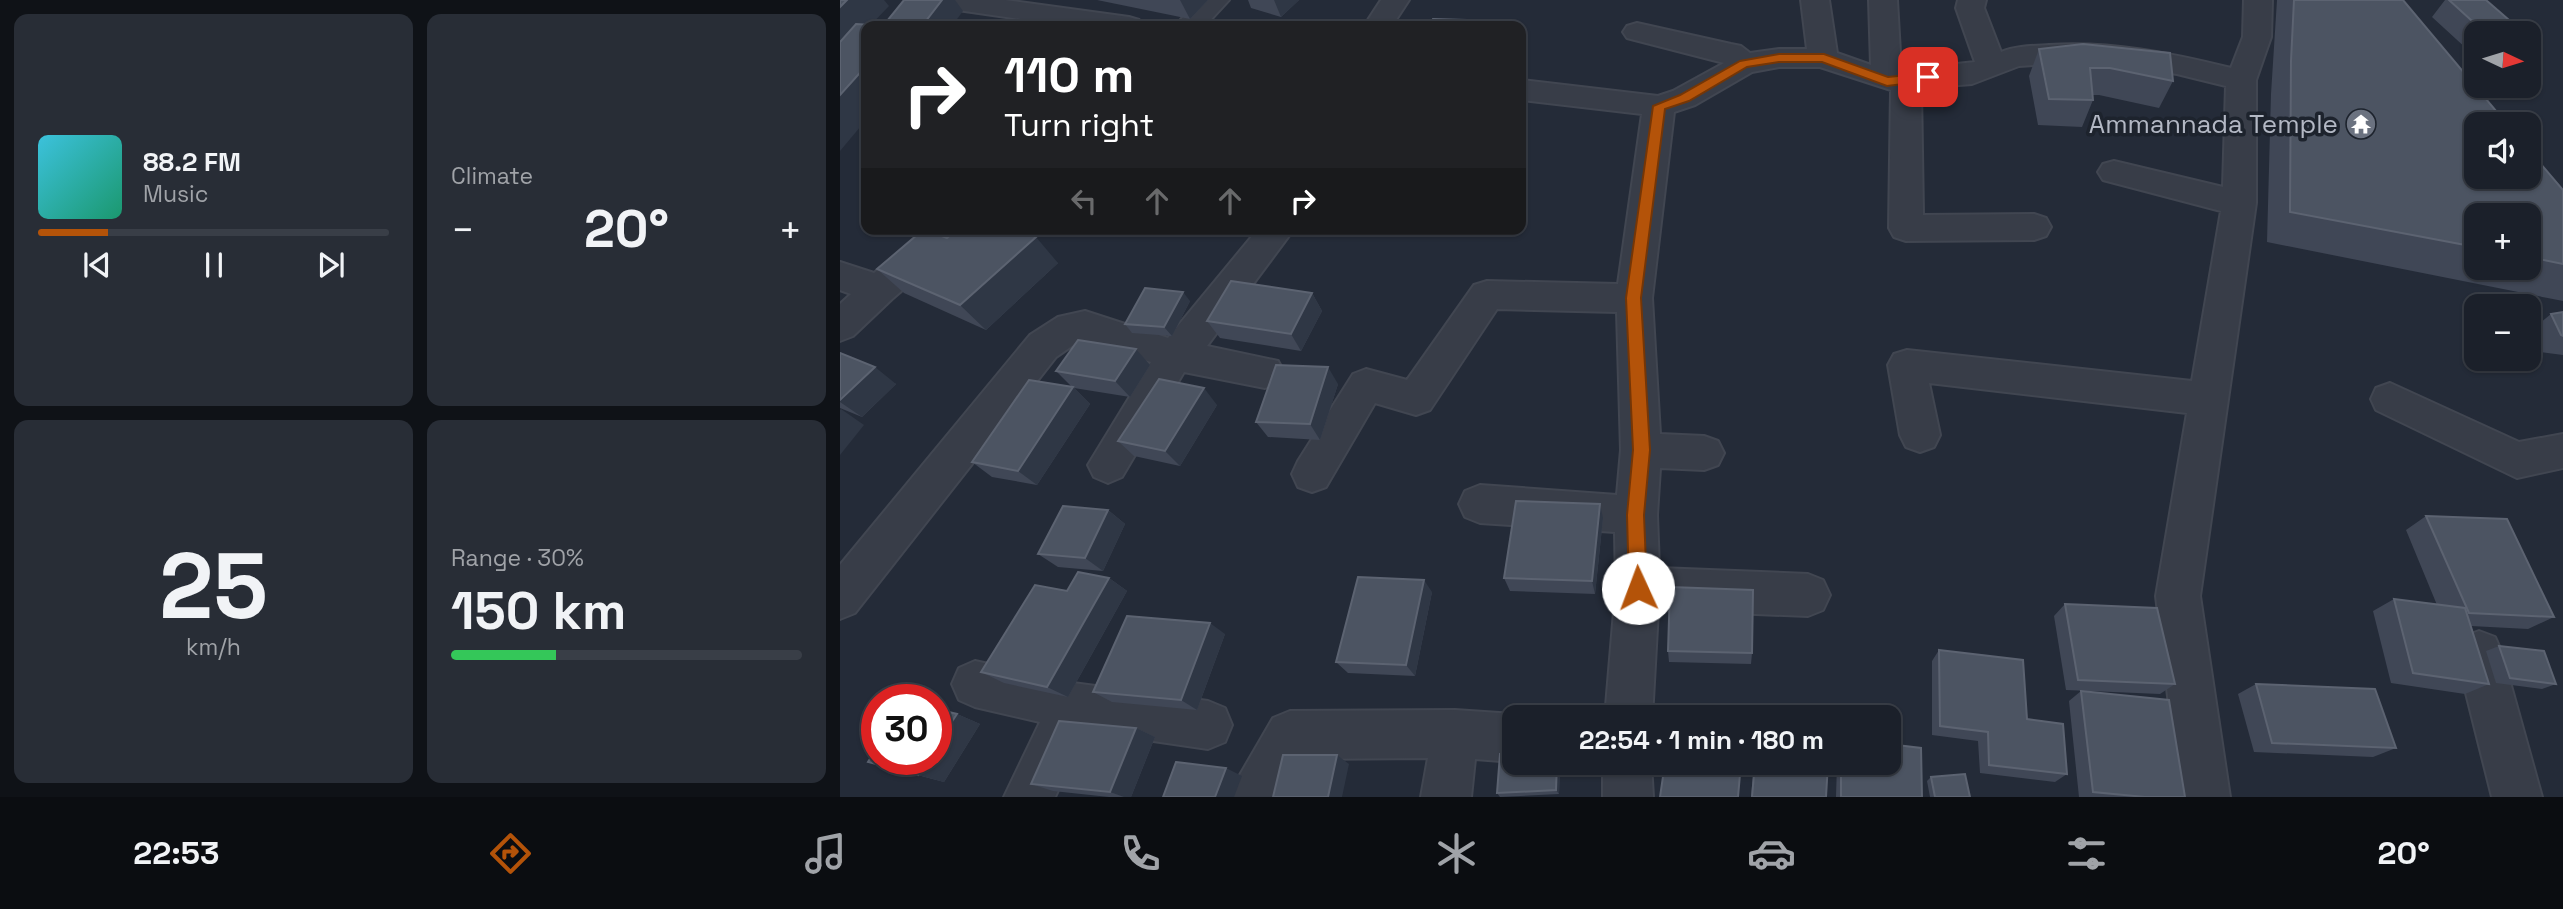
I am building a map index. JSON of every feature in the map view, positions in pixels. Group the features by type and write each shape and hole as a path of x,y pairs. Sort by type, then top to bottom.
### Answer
{"street":[{"path":"944,0 991,3 1099,21"},
{"path":"1194,21 1215,0"},
{"path":"1381,21 1395,0"},
{"path":"1815,0 1824,58"},
{"path":"1883,0 1896,80 1906,228 2034,227"},
{"path":"1972,0 1970,8 1992,67"},
{"path":"2205,797 2178,596 2239,203 2241,80 2257,37 2258,0"},
{"path":"1637,32 1731,53 1744,64"},
{"path":"1526,91 1659,106 1684,98 1744,64 1779,58 1824,58 1896,80 1972,74 2015,57 2089,52 2177,64 2241,80"},
{"path":"1629,705 1638,588 1636,515 1642,450 1634,298 1659,106"},
{"path":"2114,172 2239,203"},
{"path":"840,326 879,289 944,235"},
{"path":"1108,465 1175,355 1196,333 1272,235"},
{"path":"840,276 879,289"},
{"path":"1312,474 1366,385 1416,399 1487,295 1634,298"},
{"path":"840,598 1043,346 1071,327 1085,326 1175,355 1265,372"},
{"path":"1920,435 1908,365 2208,399"},
{"path":"2390,399 2517,460 2563,451"},
{"path":"1642,450 1704,453"},
{"path":"1480,504 1636,515"},
{"path":"1638,588 1808,595"},
{"path":"2479,653 2517,797"},
{"path":"975,684 1073,706 1208,725"},
{"path":"1029,797 1073,706"},
{"path":"1446,797 1455,734"},
{"path":"1254,797 1290,735 1455,734 1502,737"},
{"path":"1627,775 1628,797"}],"building":[{"path":"904,0 942,0 926,21 887,21"},
{"name":"Ammannada Temple","path":"2294,0 2403,0 2464,73 2464,98 2485,98 2497,112 2464,112 2464,189 2541,189 2541,164 2563,190 2563,264 2541,259 2541,203 2464,203 2464,245 2290,212"},
{"path":"2449,0 2486,0 2510,21 2472,21"},
{"path":"1433,19 1466,20 1466,21 1432,21"},
{"path":"856,24 861,24 861,72 840,95 840,42"},
{"path":"2083,44 2170,53 2173,81 2110,68 2090,68 2093,100 2049,99 2039,49"},
{"path":"917,235 939,235 947,238 950,235 1036,237 960,305 877,269"},
{"path":"1231,281 1312,293 1291,334 1207,321"},
{"path":"1145,288 1183,292 1164,327 1125,324"},
{"path":"2563,312 2563,336 2551,314"},
{"path":"1078,340 1136,349 1115,381 1056,371"},
{"path":"840,353 875,367 840,400"},
{"path":"1276,365 1328,367 1310,424 1256,422"},
{"path":"1159,379 1204,388 1165,451 1118,441"},
{"path":"1029,380 1073,387 1018,471 972,462"},
{"path":"1516,501 1600,504 1592,581 1504,578"},
{"path":"1063,506 1108,510 1085,558 1038,554"},
{"path":"2426,516 2507,519 2554,617 2469,613"},
{"path":"1078,572 1109,578 1047,687 981,672 1035,585 1067,591"},
{"path":"1358,577 1424,580 1406,665 1336,662"},
{"path":"1670,587 1753,590 1752,653 1668,651"},
{"path":"2394,599 2465,608 2489,684 2413,673"},
{"path":"2065,604 2157,608 2175,684 2078,680"},
{"path":"1127,616 1210,623 1181,700 1093,692"},
{"path":"2499,646 2544,651 2556,684 2510,678"},
{"path":"1939,650 2023,660 2027,719 2063,724 2067,774 1989,765 1988,732 1940,726"},
{"path":"2256,684 2375,689 2396,748 2272,743"},
{"path":"2081,691 2169,700 2185,797 2145,797 2093,792"},
{"path":"1059,721 1136,728 1110,792 1031,784"},
{"path":"1901,746 1921,748 1922,797 1841,797 1841,775 1901,775"},
{"path":"1500,754 1502,775 1557,775 1556,790 1497,793"},
{"path":"1283,755 1337,755 1328,797 1273,797"},
{"path":"1176,762 1226,768 1215,797 1163,797"},
{"path":"1965,774 1970,797 1935,797 1931,777"},
{"path":"1663,775 1740,775 1738,797 1660,797"},
{"path":"1754,775 1827,775 1826,797 1752,797"}],"place":[{"name":"Ammannada Temple","path":"2361,124"}],"route":[{"path":"1638,588 1636,515 1642,450 1634,298 1659,106 1684,98 1744,64 1779,58 1824,58 1887,82 1928,77"}]}
